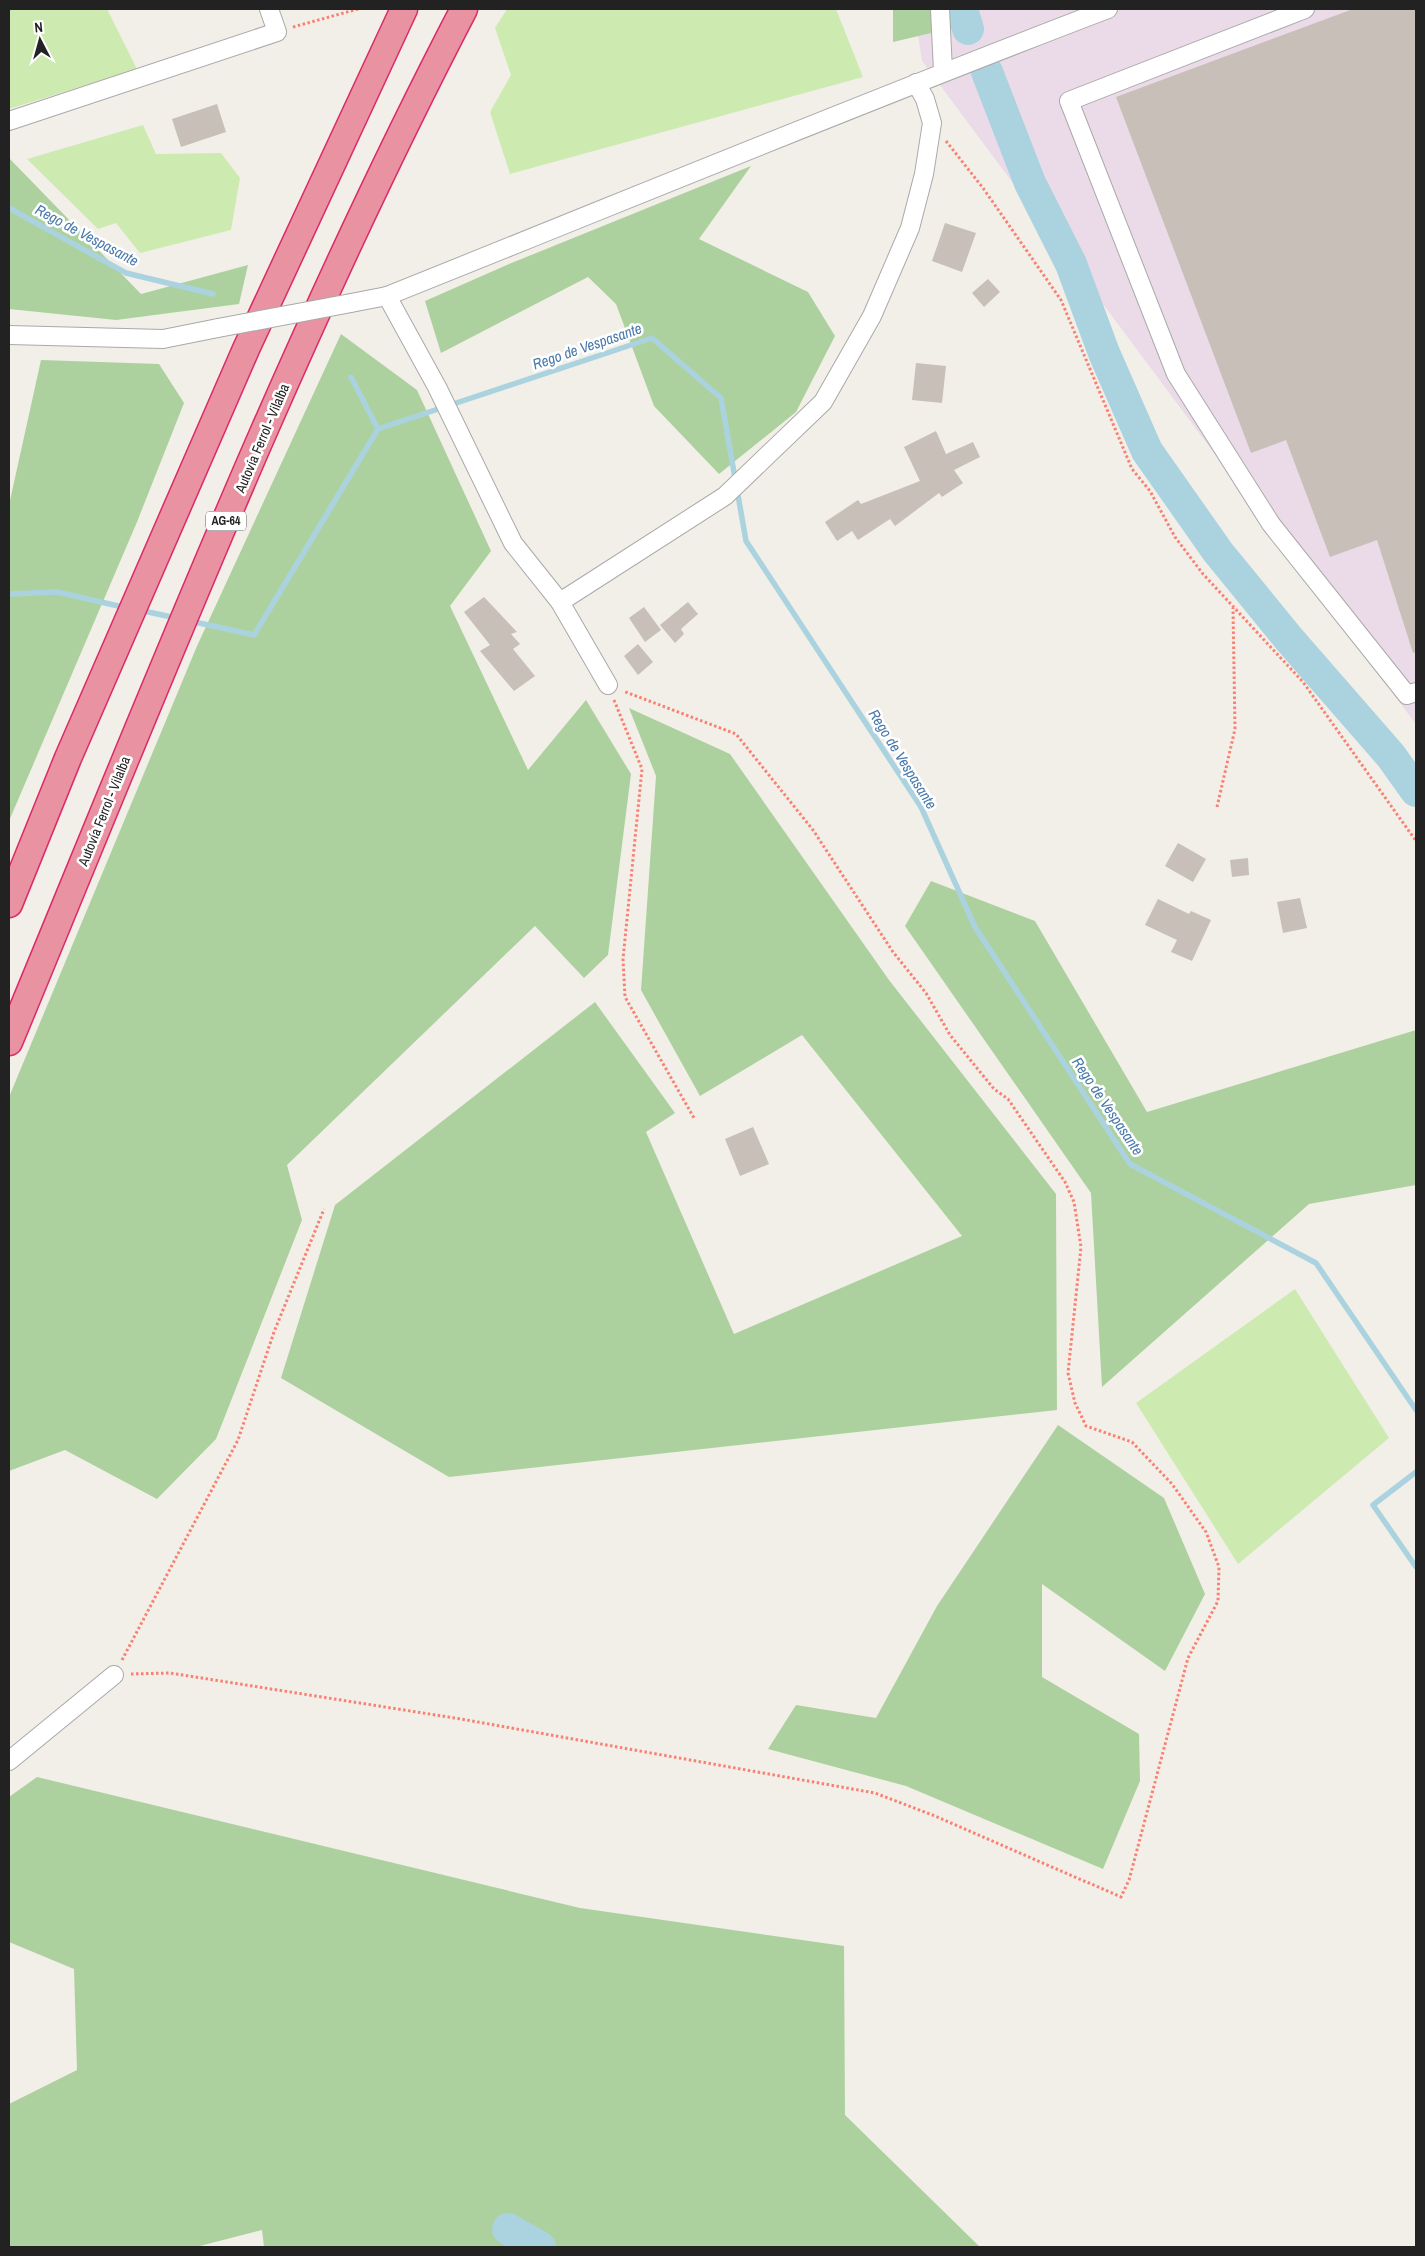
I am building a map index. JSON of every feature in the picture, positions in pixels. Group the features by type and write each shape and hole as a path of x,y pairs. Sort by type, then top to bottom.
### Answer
{"highway":[{"path":"9,904 68,758 242,358 404,9"},
{"name":"Autovía Ferrol - Vilalba","path":"9,1042 195,592 301,348 414,105 464,9"}],"street":[{"path":"9,121 277,32 269,9"},
{"path":"940,9 943,71"},
{"path":"9,335 163,339 387,296 806,129 943,71 1108,9"},
{"path":"1305,9 1069,101 1176,374 1272,524 1407,694 1416,692"},
{"path":"560,602 725,496 823,402 872,316 910,228 924,174 932,123 925,99 916,83"},
{"path":"387,296 438,387 513,543 560,602 608,685"},
{"path":"9,1761 114,1674"}],"path":[{"path":"277,32 358,9"},
{"path":"932,123 983,188 1061,300 1132,469 1150,491 1175,537 1203,574 1303,682 1416,841"},
{"path":"1217,807 1234,729 1233,607"},
{"path":"608,685 642,770 623,959 625,997 694,1118"},
{"path":"324,1209 274,1332 238,1440 114,1674 179,1675 461,1719 875,1793 935,1816 1121,1897 1129,1880 1188,1658 1218,1600 1219,1567 1206,1532 1172,1484 1132,1442 1086,1426 1075,1403 1068,1373 1081,1247 1074,1202 1065,1182 1008,1099 994,1089 950,1036 926,993 893,952 813,830 736,734 608,685"}],"shaded area":[{"path":"914,9 1416,9 1416,729 1415,723 922,61"}],"green space":[{"path":"9,9 107,9 137,69 9,109"},
{"path":"507,9 836,9 863,77 510,174 490,112 511,75 495,28"},
{"path":"893,9 978,9 978,22 893,42"},
{"path":"143,125 156,154 221,153 240,178 231,230 140,253 116,223 98,229 27,159"},
{"path":"9,158 141,294 248,265 239,304 116,320 9,309"},
{"path":"751,166 699,239 808,292 835,336 796,412 719,474 654,406 616,304 588,277 441,353 425,301 509,264"},
{"path":"341,334 417,390 491,551 450,606 528,770 586,700 631,774 608,955 584,978 535,926 287,1165 302,1220 216,1439 157,1499 65,1450 9,1471 9,1097 197,646"},
{"path":"41,360 159,364 184,403 137,522 9,821 9,505"},
{"path":"629,708 730,754 889,980 1056,1194 1057,1410 449,1477 281,1378 335,1205 595,1002 675,1113 646,1132 734,1334 962,1236 802,1035 700,1096 641,990 656,776"},
{"path":"931,881 1035,921 1147,1112 1416,1030 1416,1185 1309,1204 1102,1387 1091,1193 905,926"},
{"path":"1295,1289 1389,1438 1238,1564 1136,1403"},
{"path":"1058,1425 1164,1498 1205,1594 1165,1671 1042,1584 1042,1677 1139,1734 1140,1781 1103,1869 906,1786 768,1749 796,1705 876,1718 937,1606"},
{"path":"37,1777 580,1908 844,1946 845,2115 980,2247 264,2247 262,2230 196,2247 9,2247 9,2104 77,2070 74,1969 9,1942 9,1797"}],"building":[{"path":"1353,9 1416,9 1416,652 1413,653 1377,540 1330,557 1286,440 1251,453 1116,97"},
{"path":"217,104 226,132 181,147 172,119"},
{"path":"945,223 976,233 962,272 932,261"},
{"path":"988,279 1000,292 984,307 972,293"},
{"path":"916,363 946,366 942,403 912,400"},
{"path":"936,431 946,454 973,442 980,457 954,470 963,483 942,497 939,493 895,526 890,519 858,540 852,531 837,541 825,522 858,500 861,504 920,481 904,447"},
{"path":"484,597 517,632 511,634 520,644 513,649 535,676 514,691 480,651 490,645 464,612"},
{"path":"688,602 698,614 681,629 684,634 675,643 660,625"},
{"path":"644,607 661,630 645,642 629,618"},
{"path":"638,644 653,662 638,675 624,656"},
{"path":"1178,843 1206,859 1193,882 1165,866"},
{"path":"1248,858 1249,875 1232,877 1230,860"},
{"path":"1300,898 1307,928 1283,933 1277,902"},
{"path":"1158,899 1189,914 1191,911 1211,920 1192,961 1171,952 1177,940 1145,925"},
{"path":"753,1127 769,1164 740,1176 725,1139"}],"waterway":[{"path":"962,9 968,29"},
{"path":"987,72 1030,183 1071,264 1104,353 1147,451 1218,552 1289,639 1391,756 1416,791"},
{"name":"Rego de Vespasante","path":"9,208 126,273 213,294"},
{"name":"Rego de Vespasante","path":"351,377 378,429 652,338 721,398 746,541 921,807 975,927 1130,1164 1316,1263 1416,1410"},
{"path":"190,621 254,635 378,429"},
{"path":"9,594 57,592 127,608"},
{"path":"139,610 176,618"},
{"name":"Rego de Vespasante","path":"1416,1472 1373,1505 1416,1567"},
{"path":"508,2229 540,2247"}]}
